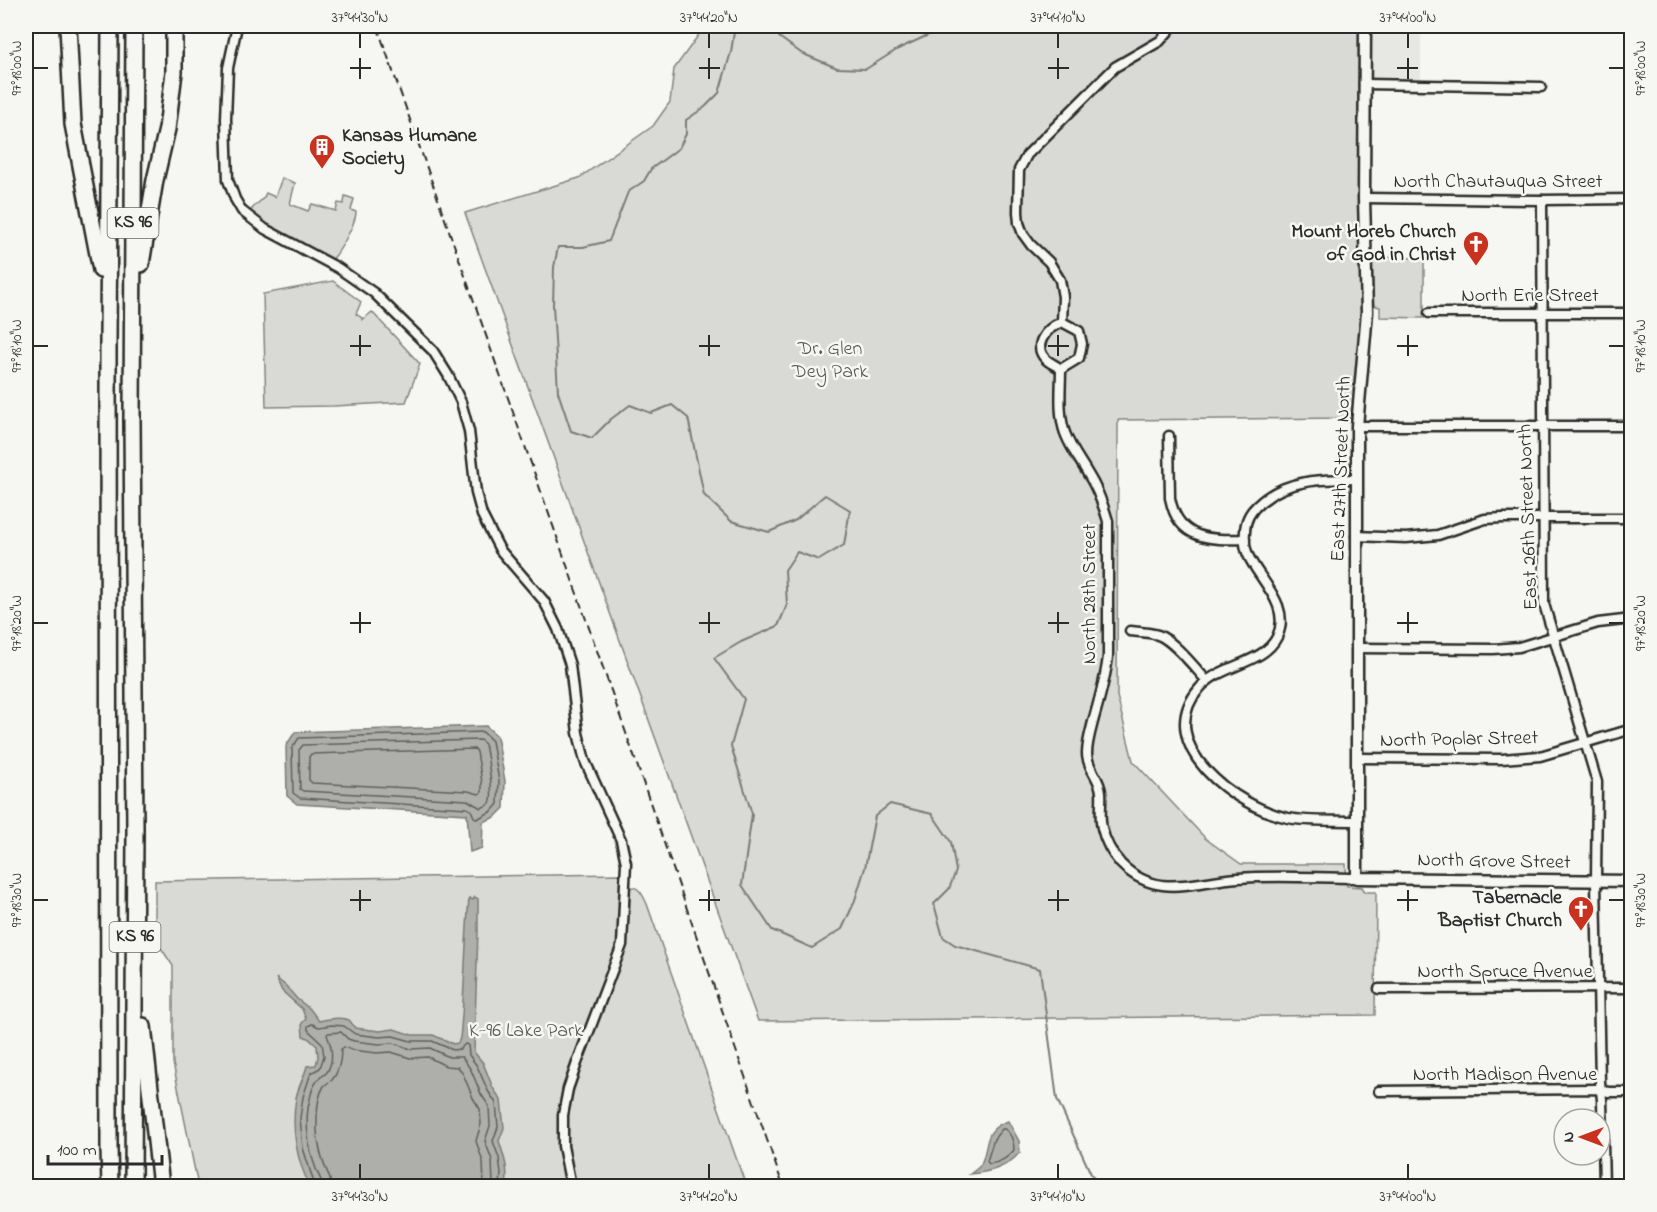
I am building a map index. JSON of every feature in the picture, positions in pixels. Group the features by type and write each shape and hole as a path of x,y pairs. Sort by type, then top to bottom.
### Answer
{"highway":[{"path":"68,26 73,124 100,259 108,345"},
{"name":"KS 96","path":"109,1186 110,26"},
{"name":"KS 96","path":"133,1186 134,26"},
{"path":"132,420 136,317 142,252 167,129 174,72 174,26"},
{"path":"135,928 144,1040 161,1186"}],"street":[{"path":"237,26 228,68 226,119 228,180 235,199 242,211 265,229 338,268 374,293 432,351 448,375 469,431 476,493 482,515 500,550 543,601 558,629 570,665 578,733 585,761 621,840 626,863 622,945 577,1063 568,1089 563,1115 563,1146 571,1186"},
{"path":"1160,41 1164,26"},
{"path":"1062,321 1063,297 1060,280 1049,262 1027,239 1019,223 1019,170 1028,155 1115,67 1160,41 1173,26"},
{"name":"East 27th Street North","path":"1357,878 1357,426 1368,312 1364,198 1365,26"},
{"path":"1364,84 1541,87"},
{"name":"North Chautauqua Street","path":"1364,198 1632,199"},
{"name":"East 26th Street North","path":"1542,200 1544,604 1597,782 1596,881 1604,1186"},
{"name":"North Erie Street","path":"1429,313 1632,313"},
{"path":"1062,321 1079,331 1082,344 1079,358 1061,369 1047,360 1041,351 1041,341 1053,325 1062,321"},
{"name":"North 28th Street","path":"1061,369 1060,408 1064,431 1098,492 1108,521 1108,656 1106,674 1087,744 1087,758 1100,785 1102,827 1112,853 1134,876 1167,887 1241,878 1357,878"},
{"path":"1357,426 1632,426"},
{"path":"1169,435 1170,498 1181,523 1197,536 1209,539 1245,539"},
{"path":"1357,479 1322,479 1285,487 1273,493 1254,508 1248,516 1245,522 1248,554 1277,604 1280,615 1278,634 1273,644 1263,652 1222,671 1199,688 1186,708 1185,727 1192,750 1203,767 1245,800 1288,818 1357,821"},
{"path":"1356,536 1406,538 1438,535 1485,519 1632,518"},
{"path":"1357,648 1493,649 1519,647 1598,623 1632,619"},
{"path":"1130,631 1162,636 1207,681"},
{"name":"North Poplar Street","path":"1357,758 1502,759 1540,756 1632,729"},
{"name":"North Grove Street","path":"1357,878 1632,881"},
{"name":"North Spruce Avenue","path":"1379,989 1632,988"},
{"name":"North Madison Avenue","path":"1379,1091 1596,1089 1609,1092 1632,1092"}],"shaded area":[{"path":"1371,26 1421,26 1421,81 1372,78"}],"green space":[{"name":"Dr. Glen Dey Park","path":"705,26 1360,26 1361,325 1351,418 1118,420 1117,696 1133,761 1206,839 1241,864 1346,864 1347,886 1362,887 1365,892 1376,892 1375,1015 758,1021 465,213 579,178 653,126 670,102 674,69"},
{"path":"282,178 295,183 290,204 308,211 312,204 336,211 338,203 344,204 345,196 354,199 351,210 356,212 353,223 332,260 256,219 250,212 266,193 275,197"},
{"path":"1372,257 1424,258 1424,318 1380,317 1380,307 1373,303"},
{"path":"333,281 361,302 356,314 362,320 372,312 420,364 406,402 266,407 263,294"},
{"name":"K-96 Lake Park","path":"620,874 620,886 638,889 647,904 746,1186 198,1186 173,1063 173,966 155,939 155,881"}],"water":[{"path":"486,726 497,736 505,781 504,808 495,817 483,822 482,848 470,852 467,814 297,804 287,796 286,746 295,732"},
{"path":"475,897 478,899 478,931 474,1052 483,1063 493,1088 501,1100 504,1128 499,1141 506,1169 506,1186 310,1186 298,1155 294,1121 297,1094 307,1066 316,1065 317,1046 303,1036 302,1023 306,1019 302,1009 282,991 276,978 310,1009 319,1021 342,1018 349,1020 355,1028 380,1031 394,1029 412,1035 433,1035 453,1044 458,1043 462,1020 469,898 473,900"},
{"path":"1008,1121 1019,1141 1020,1152 1010,1162 998,1168 970,1174 981,1164 990,1133"}],"waterway":[{"path":"735,26 731,52 719,93 705,107 686,120 686,134 679,148 651,169 644,181 628,192 609,241 583,247 558,247 554,267 553,305 558,392 571,431 592,438 611,419 630,405 651,413 672,405 688,418 704,495 731,521 769,532 796,520 825,495 850,510 844,545 819,560 797,552 785,570 787,605 778,626 741,642 714,658 744,699 731,746 752,814 742,885 772,930 812,948 842,929 854,903 865,868 875,816 890,804 932,814 951,842 956,871 949,889 934,904 943,937 955,945 1040,969 1057,1099 1091,1174 1099,1186"},
{"path":"776,26 779,37 801,53 837,68 866,69 898,49 948,26"}],"railway":[{"path":"377,26 783,1186"}],"place":[{"name":"Kansas Humane Society","path":"322,170"},
{"name":"Mount Horeb Church of God in Christ","path":"1476,267"},
{"name":"Tabernacle Baptist Church","path":"1581,932"}]}
